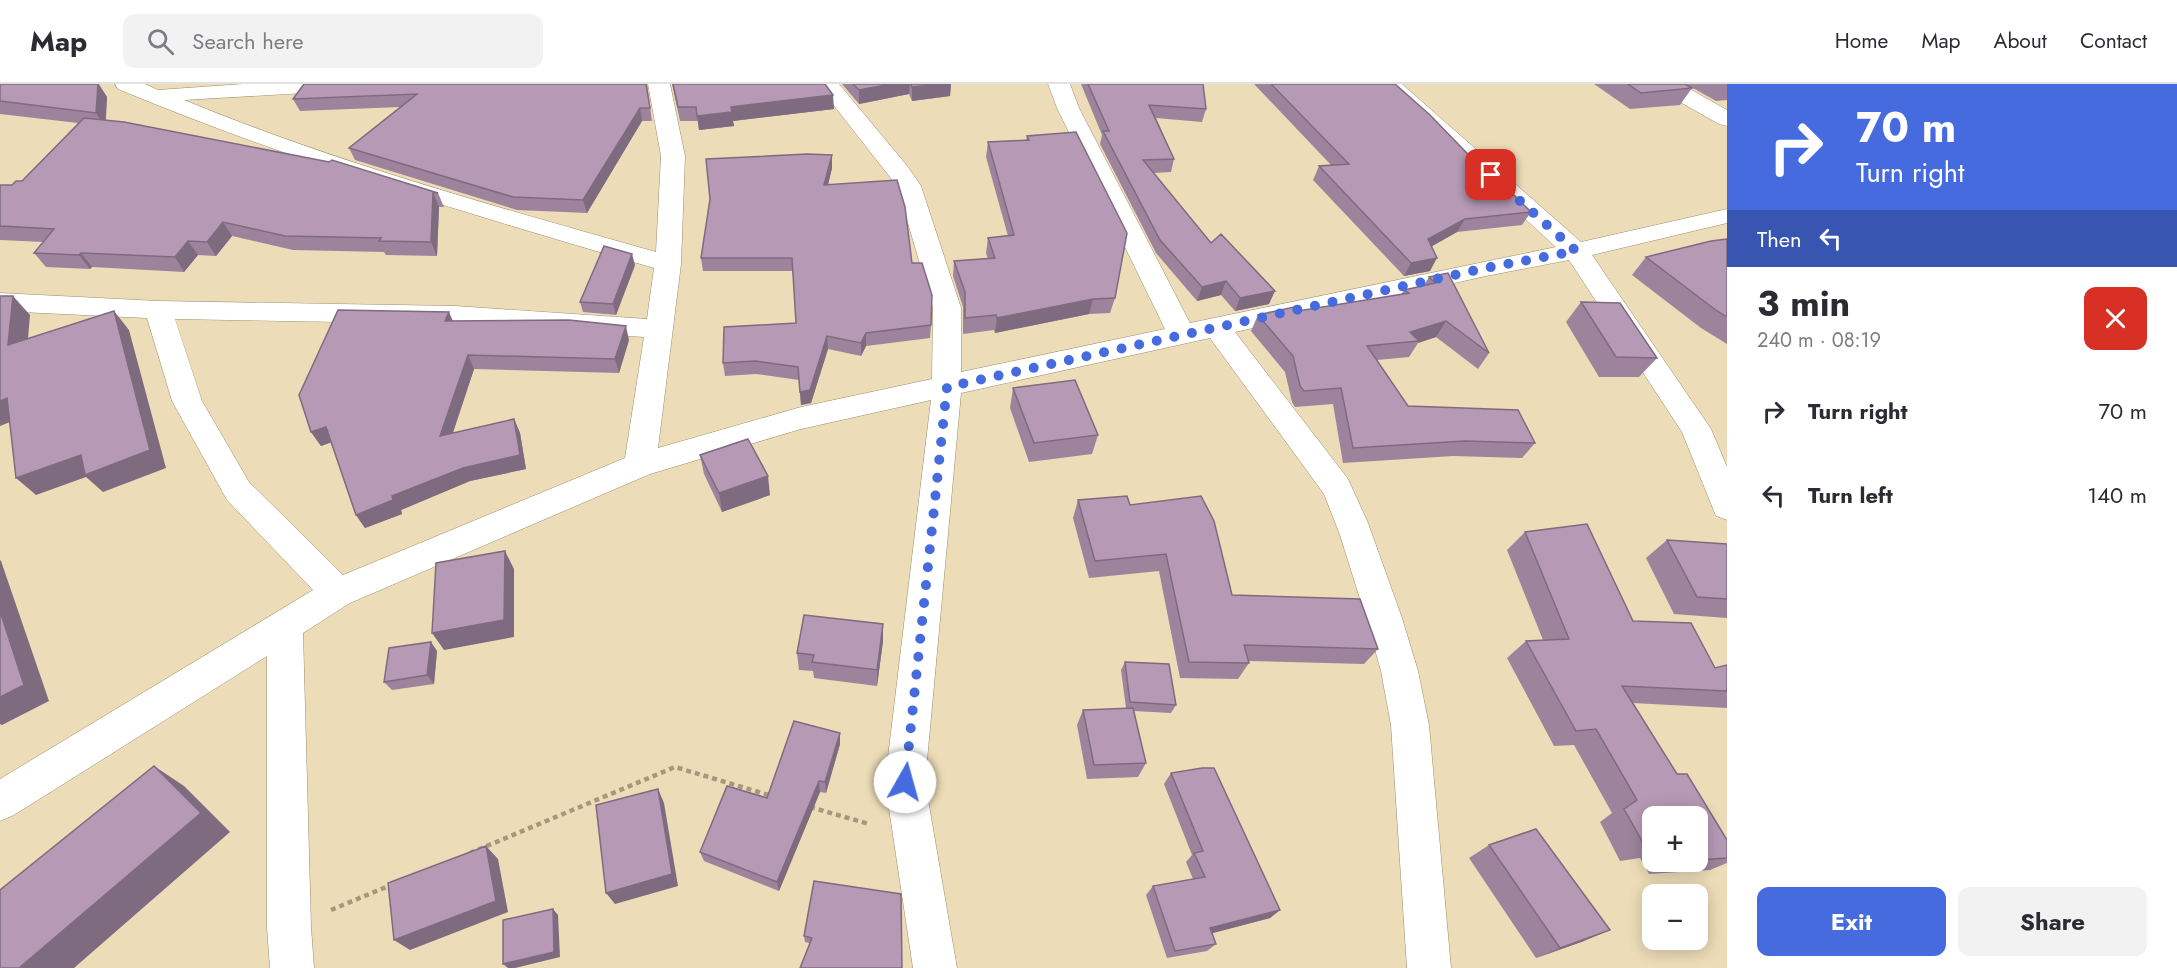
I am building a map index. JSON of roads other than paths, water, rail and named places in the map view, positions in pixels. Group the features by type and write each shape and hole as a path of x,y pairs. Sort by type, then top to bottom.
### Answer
{"street":[{"path":"126,84 210,119 315,156 489,211 669,264"},
{"path":"156,95 285,86 329,87 356,84"},
{"path":"640,465 669,264 673,156 659,84"},
{"path":"828,84 909,186 947,308 947,387 905,782 935,968"},
{"path":"1059,84 1068,108 1182,336"},
{"path":"1389,84 1576,251 1696,429 1727,507"},
{"path":"1665,84 1727,119"},
{"path":"0,801 338,593 640,465 801,418 1486,268 1576,251 1727,216"},
{"path":"0,302 158,310 455,315 660,329"},
{"path":"158,310 187,401 238,491 338,593"},
{"path":"1217,328 1336,488 1348,511 1392,642 1405,688 1410,725 1429,968"},
{"path":"285,626 289,927 292,968"}]}
